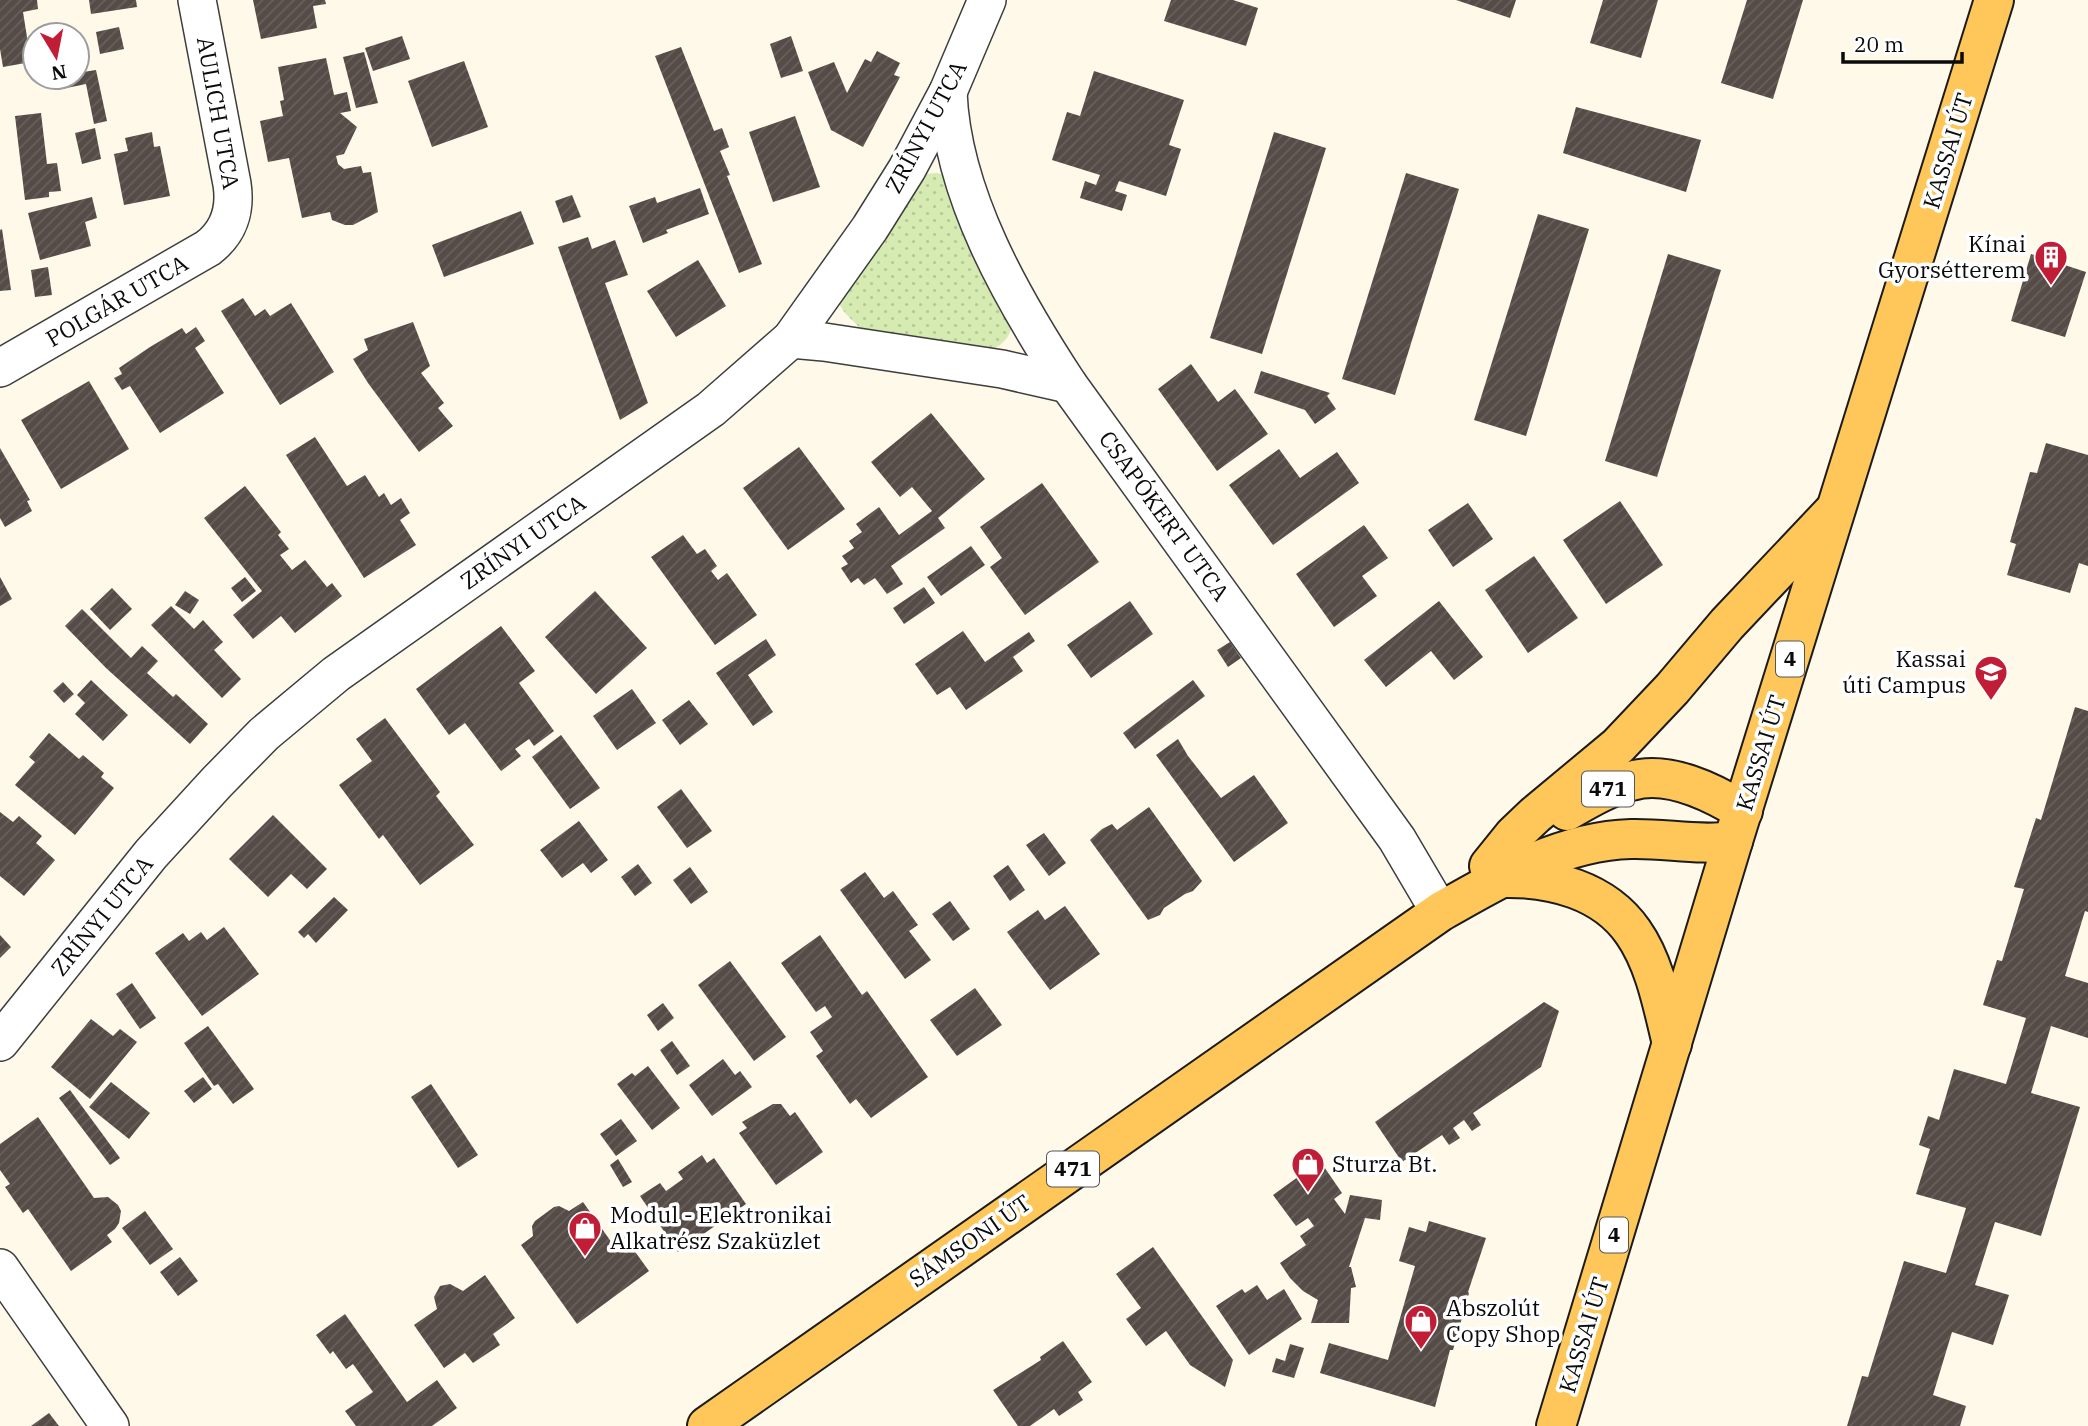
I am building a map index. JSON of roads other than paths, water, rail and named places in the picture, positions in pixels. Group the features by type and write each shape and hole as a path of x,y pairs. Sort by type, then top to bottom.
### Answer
{"main road":[{"name":"KASSAI ÚT","path":"1556,1426 1738,826 1994,0"},
{"path":"1672,1044 1661,999 1645,956 1634,932 1618,915 1577,888 1494,872 1514,835 1618,746 1838,506"},
{"name":"SÁMSONI ÚT","path":"706,1426 1440,912 1494,872 1564,813 1602,791 1633,780 1665,779 1699,788 1738,826 1712,844 1648,839 1606,841 1494,872"}],"street":[{"name":"AULICH UTCA","path":"197,0 232,184 233,204 228,226"},
{"name":"ZRÍNYI UTCA","path":"0,1042 151,854 264,734 336,674 711,409 791,339 870,228 906,169 948,92 987,0"},
{"name":"CSAPÓKERT UTCA","path":"948,92 954,151 991,247 1021,307 1068,384 1397,839 1440,912"},
{"name":"POLGÁR UTCA","path":"0,368 208,248 223,235 228,226"},
{"path":"791,339 824,341 1002,369 1068,384"},
{"path":"0,1268 110,1426"}],"place":[{"name":"Kínai Gyorsétterem","path":"2051,287"},
{"name":"Kassai úti Campus","path":"1991,702"},
{"name":"Sturza Bt.","path":"1308,1194"},
{"name":"Modul - Elektronikai Alkatrész Szaküzlet","path":"585,1258"},
{"name":"Abszolút Copy Shop","path":"1421,1351"}]}
